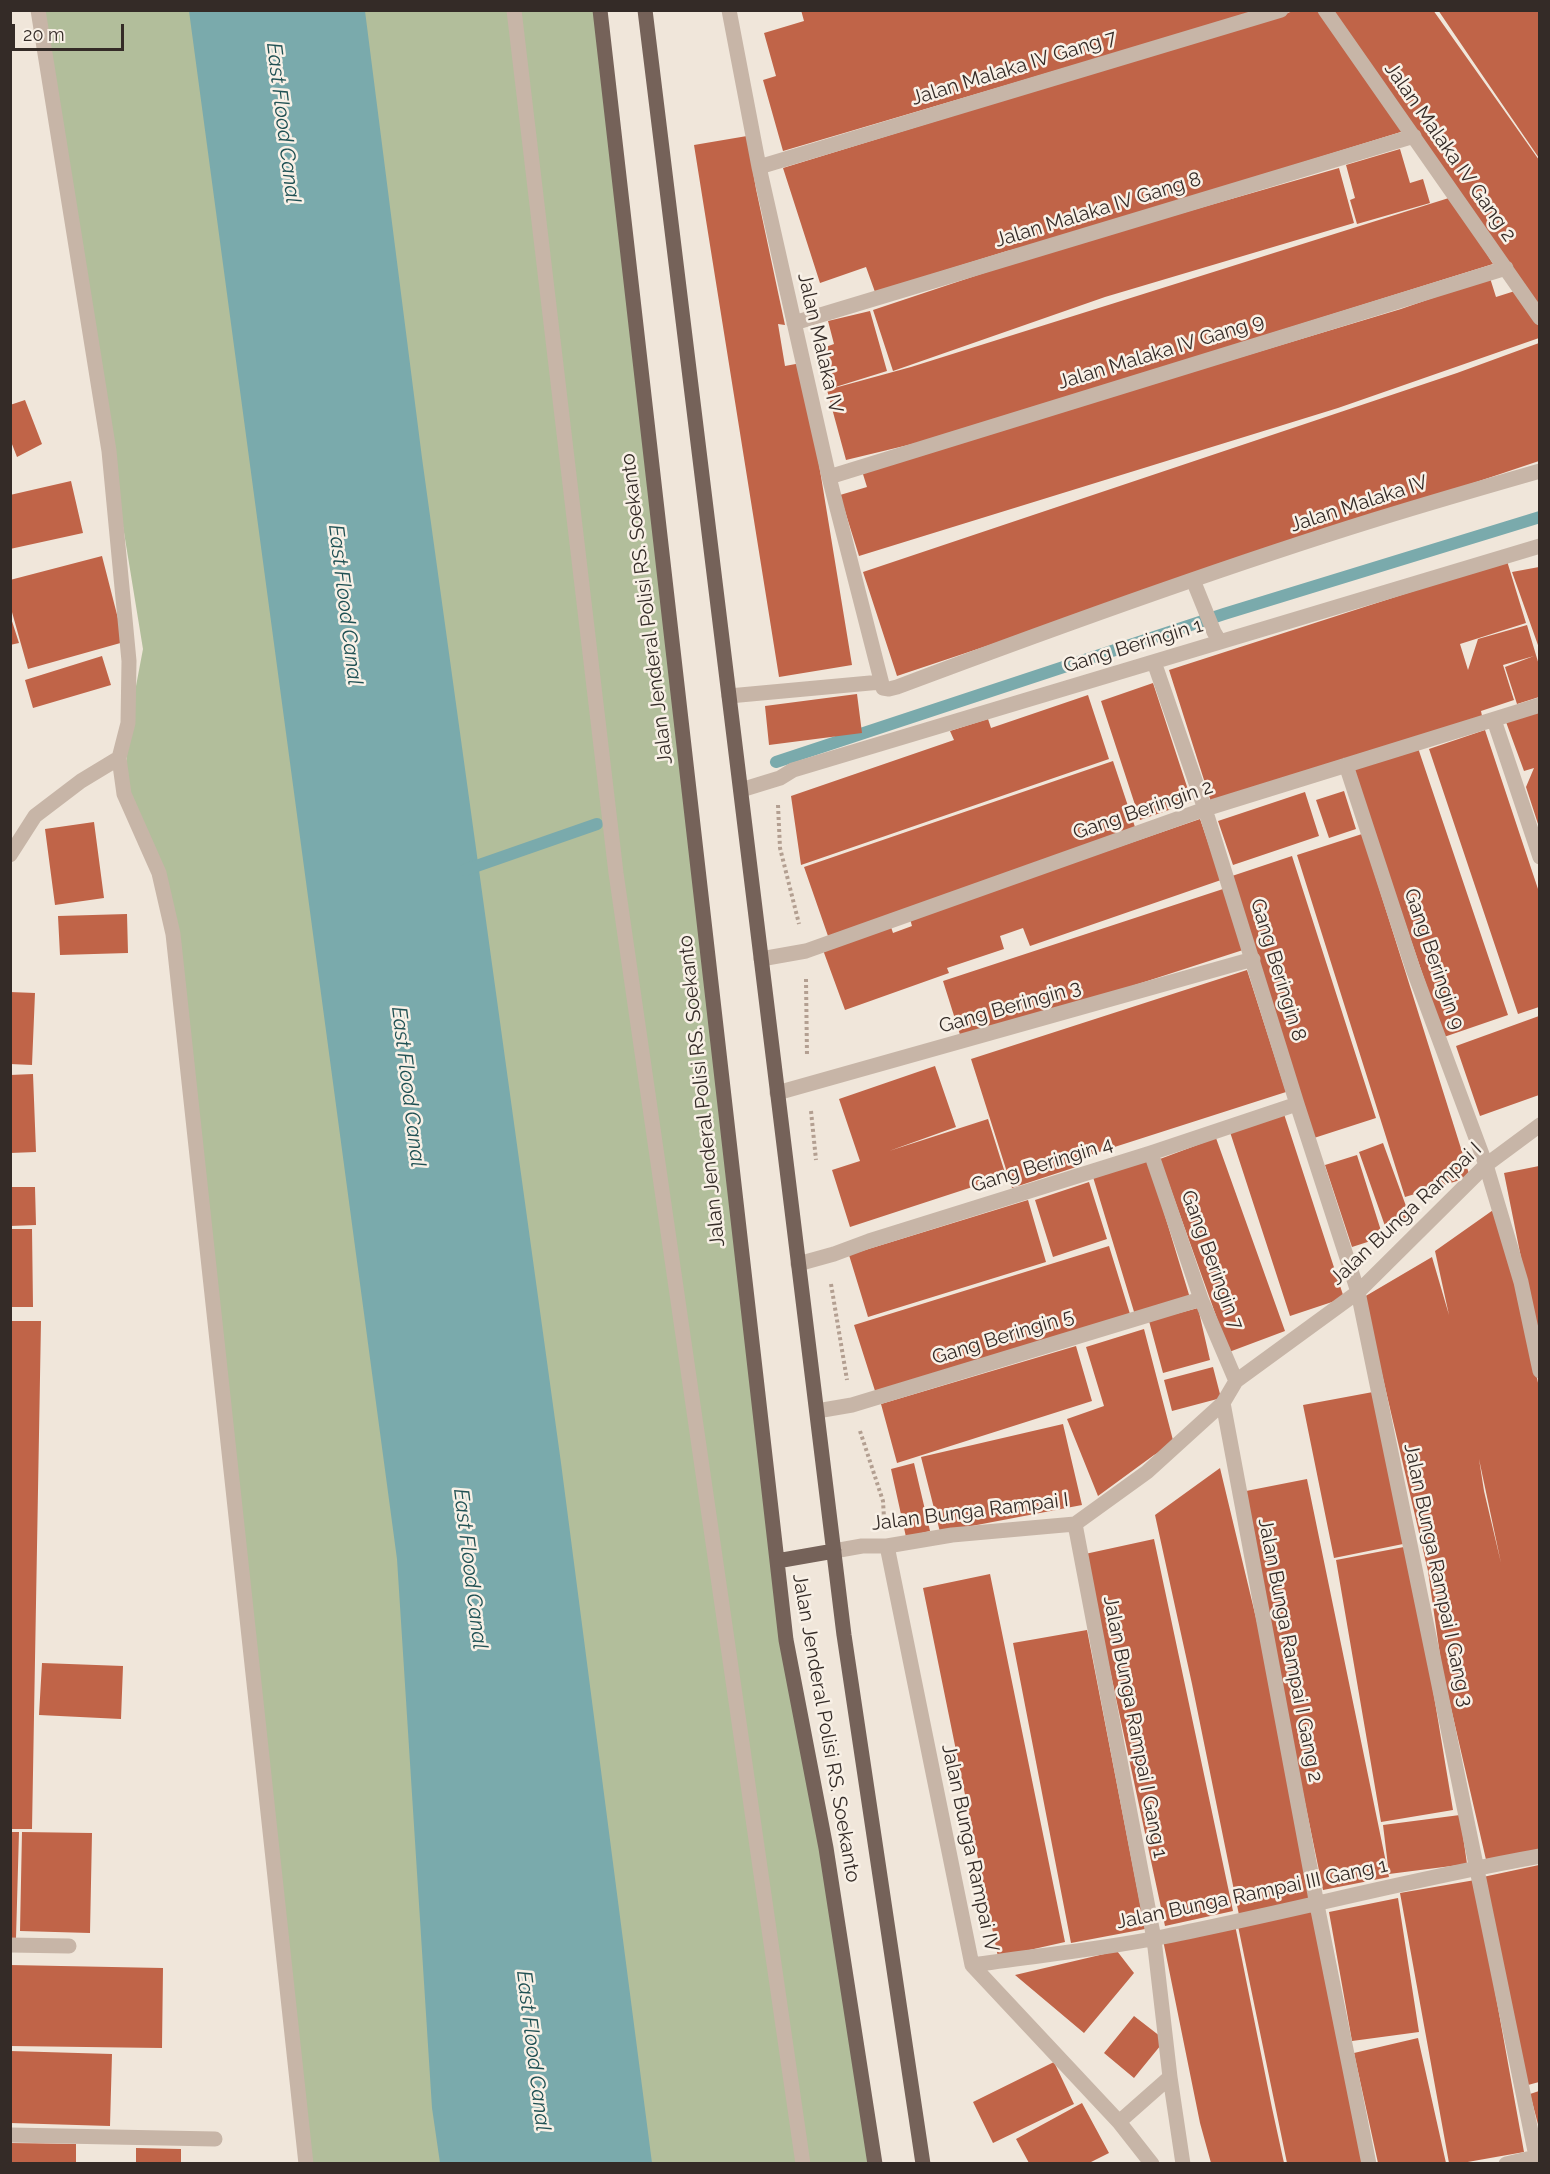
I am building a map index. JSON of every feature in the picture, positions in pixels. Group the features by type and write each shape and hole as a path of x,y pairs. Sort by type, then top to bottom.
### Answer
{"main road":[{"name":"Jalan Jenderal Polisi RS. Soekanto","path":"600,10 786,1640 826,1848 874,2163"},
{"name":"Jalan Jenderal Polisi RS. Soekanto","path":"645,10 844,1635 923,2163"},
{"path":"777,1561 834,1551"}],"street":[{"path":"38,10 109,451 129,661 129,723 119,758 124,794 159,873 173,934 306,2163"},
{"path":"514,10 599,745 616,873 803,2163"},
{"name":"Jalan Malaka IV","path":"729,10 759,166 829,477 884,688 897,687 1070,622 1194,585 1373,520 1539,471"},
{"name":"Jalan Malaka IV Gang 7","path":"759,166 1281,10"},
{"name":"Jalan Malaka IV Gang 2","path":"1324,10 1539,318"},
{"name":"Jalan Malaka IV Gang 8","path":"794,323 1414,136"},
{"name":"Jalan Malaka IV Gang 9","path":"829,477 1506,268"},
{"name":"Gang Beringin 1","path":"741,790 780,778 793,770 1154,662 1217,637 1539,546"},
{"path":"1194,585 1217,637"},
{"name":"Gang Beringin 8","path":"1154,662 1205,809 1358,1292"},
{"name":"Jalan Malaka IV","path":"729,696 881,682"},
{"name":"Gang Beringin 2","path":"761,960 806,951 1205,809 1539,705"},
{"path":"1494,720 1539,857"},
{"path":"10,855 35,816 81,781 119,758"},
{"name":"Gang Beringin 9","path":"1346,765 1413,969 1486,1165 1521,1282 1539,1371"},
{"name":"Gang Beringin 3","path":"777,1093 1253,959"},
{"name":"Gang Beringin 4","path":"798,1264 1151,1153 1297,1104"},
{"name":"Jalan Bunga Rampai I","path":"834,1551 862,1546 886,1546 952,1535 1075,1524 1148,1472 1223,1402 1236,1381 1358,1292 1486,1165 1539,1125"},
{"name":"Gang Beringin 7","path":"1151,1153 1202,1299 1236,1381"},
{"name":"Jalan Bunga Rampai I Gang 3","path":"1358,1292 1538,2156"},
{"name":"Gang Beringin 5","path":"817,1411 852,1405 1202,1299"},
{"name":"Jalan Bunga Rampai I Gang 2","path":"1223,1402 1317,1905 1369,2163"},
{"name":"Jalan Bunga Rampai I Gang 1","path":"1075,1524 1154,1939 1170,2077 1183,2163"},
{"name":"Jalan Bunga Rampai IV","path":"886,1546 972,1965 1119,2121 1152,2163"},
{"name":"Jalan Bunga Rampai III Gang 1","path":"972,1965 1154,1939 1317,1905 1477,1867 1539,1856"},
{"path":"10,1945 69,1946"},
{"path":"1119,2121 1170,2077"},
{"path":"10,2135 216,2139"},
{"path":"1506,2163 1538,2156"}],"path":[{"path":"780,778 777,789 780,848 806,951 808,1086 817,1166"}],"green space":[{"path":"39,11 600,11 786,1640 875,2163 306,2163 173,934 124,794 129,723 143,649"}],"water":[{"name":"East Flood Canal","path":"189,11 365,11 422,458 561,1463 652,2163 440,2163 432,2108 397,1559"}],"building":[{"path":"801,10 1261,10 783,151 763,80 776,76 764,33 804,21"},
{"path":"1297,10 1320,10 1404,131 875,292 866,267 820,283 783,168"},
{"path":"1329,10 1433,10 1539,160 1539,306"},
{"path":"1438,10 1539,10 1539,158 1472,60"},
{"path":"747,136 785,325 778,324 785,366 801,363 852,665 779,677 694,145"},
{"path":"1400,149 1410,183 1423,179 1430,203 1357,224 1350,200 1355,198 1346,165"},
{"path":"1339,168 1354,223 1105,297 893,371 873,310 1047,252"},
{"path":"1452,197 1493,264 933,439 846,460 827,390 911,367"},
{"path":"1490,278 1496,297 1518,290 1539,327 1539,338 1338,408 859,556 840,495 867,487 862,471 1401,309"},
{"path":"870,311 887,371 829,389 817,350 834,344 828,321"},
{"path":"1539,343 1539,461 897,676 863,572 1457,373"},
{"path":"25,400 42,444 17,457 10,439 10,405"},
{"path":"71,481 83,533 10,549 10,495"},
{"path":"102,556 124,642 28,669 10,605 10,580"},
{"path":"1507,561 1526,623 1460,644 1468,670 1478,639 1527,625 1539,665 1539,697 1517,704 1505,667 1534,656 1503,665 1514,700 1481,711 1482,716 1211,802 1169,670"},
{"path":"1539,567 1539,648 1512,572"},
{"path":"10,615 19,643 10,645"},
{"path":"102,656 111,685 33,708 25,680"},
{"path":"1153,683 1192,802 1140,820 1101,701"},
{"path":"857,694 862,733 769,745 765,706"},
{"path":"1088,695 1109,759 801,865 791,796 954,740 950,731 988,719 991,728"},
{"path":"1539,710 1539,827 1526,787 1534,768 1524,771 1506,722"},
{"path":"1485,730 1539,892 1539,1007 1518,1014 1429,749"},
{"path":"1418,748 1508,1015 1444,1037 1353,770"},
{"path":"1113,761 1136,830 828,936 804,867"},
{"path":"1344,791 1356,829 1329,838 1316,800"},
{"path":"1305,792 1319,836 1233,865 1218,821"},
{"path":"1200,819 1221,880 1030,946 1023,928 1000,936 1004,949 947,968 949,973 845,1010 823,950 890,924 893,933 912,926 910,919"},
{"path":"94,822 104,898 55,905 45,829"},
{"path":"1362,834 1470,1177 1405,1197 1297,855"},
{"path":"1292,856 1376,1118 1314,1138 1229,877"},
{"path":"1223,889 1243,950 962,1041 943,981"},
{"path":"127,914 128,953 60,955 58,916"},
{"path":"1247,970 1286,1092 1074,1160 1076,1167 1012,1188 971,1059"},
{"path":"10,992 35,993 32,1065 10,1064"},
{"path":"1539,1016 1539,1095 1480,1116 1456,1046"},
{"path":"935,1066 956,1127 889,1151 988,1119 1006,1176 850,1227 832,1170 860,1161 839,1099"},
{"path":"33,1074 36,1152 10,1153 10,1075"},
{"path":"1284,1114 1344,1298 1290,1316 1230,1132"},
{"path":"1216,1138 1285,1331 1229,1352 1160,1159"},
{"path":"1383,1143 1410,1217 1385,1226 1359,1152"},
{"path":"1357,1155 1383,1237 1352,1247 1325,1165"},
{"path":"1148,1160 1190,1298 1135,1315 1093,1177"},
{"path":"1539,1166 1539,1326 1535,1327 1504,1173"},
{"path":"1089,1182 1107,1239 1053,1257 1035,1200"},
{"path":"10,1187 35,1187 36,1225 10,1226"},
{"path":"1028,1200 1046,1262 868,1317 849,1255"},
{"path":"1496,1208 1523,1307 1539,1388 1539,1852 1487,1864 1442,1669 1428,1571 1364,1297 1432,1257 1449,1315 1435,1251","holes":["1479,1459 1501,1563 1484,1491"]},
{"path":"10,1229 32,1229 33,1307 10,1307"},
{"path":"1109,1246 1130,1314 876,1394 854,1325"},
{"path":"1198,1308 1210,1360 1163,1373 1149,1321"},
{"path":"10,1321 41,1321 32,1829 10,1829"},
{"path":"1144,1329 1174,1444 1154,1455 1098,1496 1067,1419 1104,1406 1086,1347"},
{"path":"1076,1346 1092,1401 897,1463 881,1404"},
{"path":"1213,1367 1221,1398 1172,1411 1164,1380"},
{"path":"1373,1392 1403,1544 1334,1558 1303,1405"},
{"path":"1063,1424 1082,1505 940,1532 921,1457"},
{"path":"914,1463 930,1531 906,1537 891,1469"},
{"path":"1220,1468 1268,1668 1310,1901 1239,1915 1155,1515"},
{"path":"1307,1479 1389,1877 1323,1890 1241,1492"},
{"path":"1154,1539 1233,1911 1165,1926 1085,1554"},
{"path":"1409,1546 1453,1810 1381,1822 1336,1560"},
{"path":"990,1574 1065,1942 998,1957 923,1588"},
{"path":"1087,1630 1145,1929 1071,1943 1013,1643"},
{"path":"42,1663 123,1666 121,1719 39,1715"},
{"path":"1460,1815 1467,1864 1389,1874 1383,1825"},
{"path":"10,1832 19,1832 16,1938 10,1938"},
{"path":"22,1832 92,1833 90,1933 20,1931"},
{"path":"1539,1865 1539,2082 1528,2085 1483,1877"},
{"path":"1475,1880 1524,2152 1462,2163 1449,2163 1400,1893"},
{"path":"1398,1898 1419,2032 1352,2041 1329,1912"},
{"path":"1313,1911 1364,2163 1287,2163 1238,1926"},
{"path":"1235,1925 1284,2163 1211,2163 1200,2123 1163,1940"},
{"path":"1117,1951 1134,1973 1084,2033 1015,1975"},
{"path":"10,1965 163,1968 162,2048 10,2046"},
{"path":"1134,2016 1165,2040 1134,2078 1104,2053"},
{"path":"1418,2038 1446,2163 1378,2163 1354,2053"},
{"path":"10,2051 112,2054 110,2126 10,2123"},
{"path":"1054,2062 1074,2104 993,2143 973,2102"},
{"path":"1539,2091 1539,2128 1530,2094"},
{"path":"1082,2103 1109,2153 1089,2163 1029,2163 1016,2139"},
{"path":"10,2143 76,2144 76,2163 10,2163"},
{"path":"136,2148 181,2149 181,2163 136,2163"}],"waterway":[{"path":"776,762 1224,614 1540,517"},
{"path":"465,870 597,824"}]}
